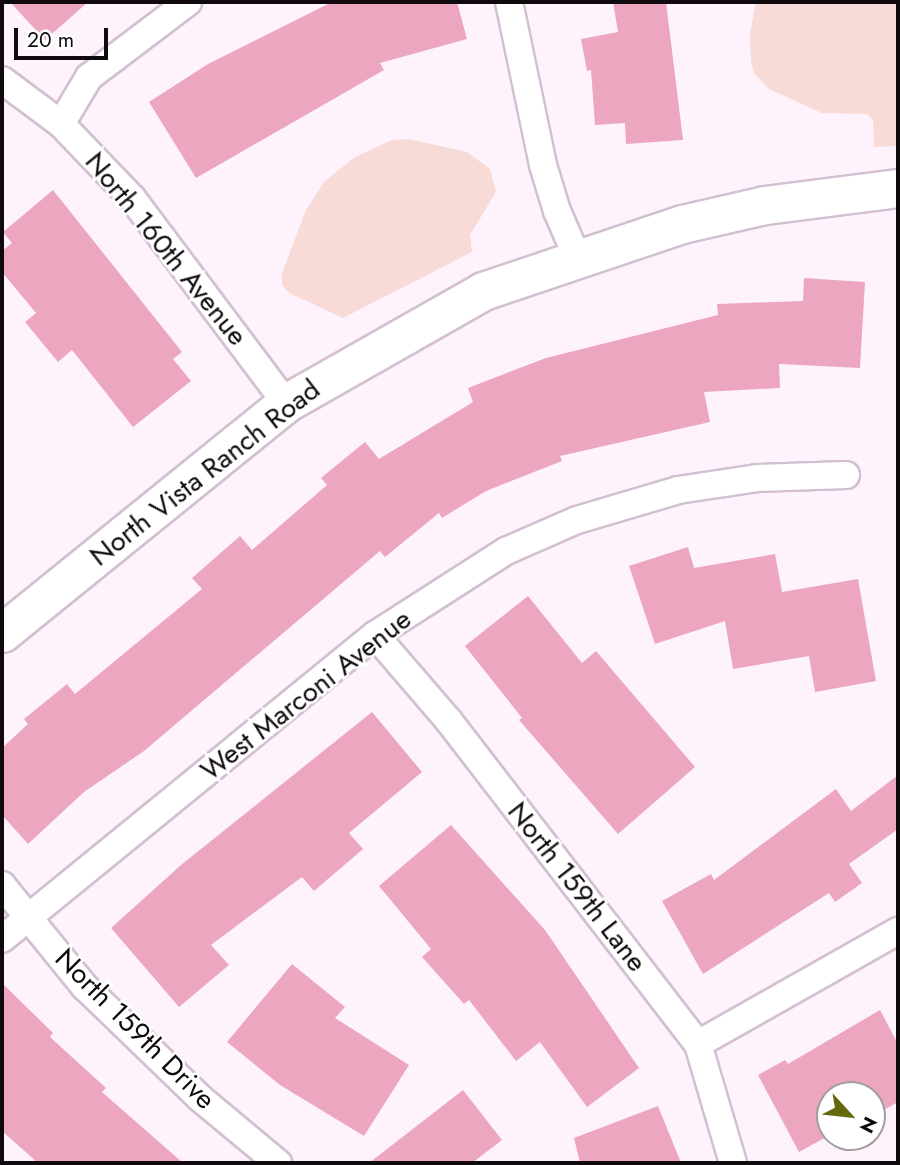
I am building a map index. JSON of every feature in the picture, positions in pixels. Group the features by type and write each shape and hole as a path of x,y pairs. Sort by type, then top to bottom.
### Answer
{"street":[{"path":"61,124 89,77 188,2"},
{"path":"509,2 543,164 577,257"},
{"name":"North 160th Avenue","path":"2,80 61,124 132,198 286,402"},
{"name":"North Vista Ranch Road","path":"2,633 286,402 483,290 577,257 765,205 898,188"},
{"name":"West Marconi Avenue","path":"2,939 375,635 506,551 599,512 718,482 846,475"},
{"name":"North 159th Lane","path":"375,635 449,721 698,1044 733,1163"},
{"name":"North 159th Drive","path":"2,885 85,986 200,1098 278,1163"},
{"path":"698,1044 898,931"}],"shaded area":[{"path":"756,2 898,2 898,146 874,147 873,120 867,114 822,113 769,89 754,73 751,62 750,34"},
{"path":"408,139 467,152 490,169 496,192 470,235 472,252 343,318 289,293 282,285 282,273 306,210 324,182 355,157 392,140"}],"building":[{"path":"10,2 88,2 45,40"},
{"path":"332,2 457,2 467,39 380,63 384,70 196,178 149,102 208,64"},
{"path":"613,2 666,2 683,140 626,144 625,123 595,125 591,70 587,71 581,39 618,32"},
{"path":"53,190 182,352 173,359 191,381 133,427 72,350 58,362 25,322 36,313 2,272 2,251 12,243 3,232"},
{"path":"804,278 865,282 860,368 779,364 780,388 704,392 710,422 560,456 562,461 486,491 442,518 439,513 385,557 380,551 144,751 84,792 28,844 2,815 2,748 28,724 24,719 67,684 75,694 202,589 192,578 240,536 252,550 327,485 321,478 365,442 379,459 473,402 468,388 546,358 718,315 717,304 803,301"},
{"path":"688,547 694,568 775,554 782,592 858,579 876,681 815,692 809,656 733,669 725,621 655,644 629,566"},
{"path":"528,596 582,663 596,651 695,767 618,834 519,720 522,718 465,646"},
{"path":"372,712 422,772 349,833 363,849 314,891 302,877 211,945 229,965 179,1007 111,928 181,865"},
{"path":"898,775 898,829 849,864 862,883 835,902 829,893 703,974 662,901 711,874 714,880 836,789 851,811"},
{"path":"451,825 545,930 639,1068 587,1107 540,1042 516,1061 469,1000 464,1004 422,957 431,949 379,886"},
{"path":"292,964 345,1007 335,1018 409,1065 364,1136 280,1085 227,1042"},
{"path":"2,983 53,1033 50,1037 106,1088 102,1092 183,1163 38,1163 2,1131"},
{"path":"880,1010 898,1044 898,1102 886,1109 886,1081 816,1081 816,1143 799,1152 758,1075 785,1060 788,1064"},
{"path":"463,1090 502,1140 472,1163 369,1163"},
{"path":"658,1106 681,1163 580,1163 574,1138"}]}
